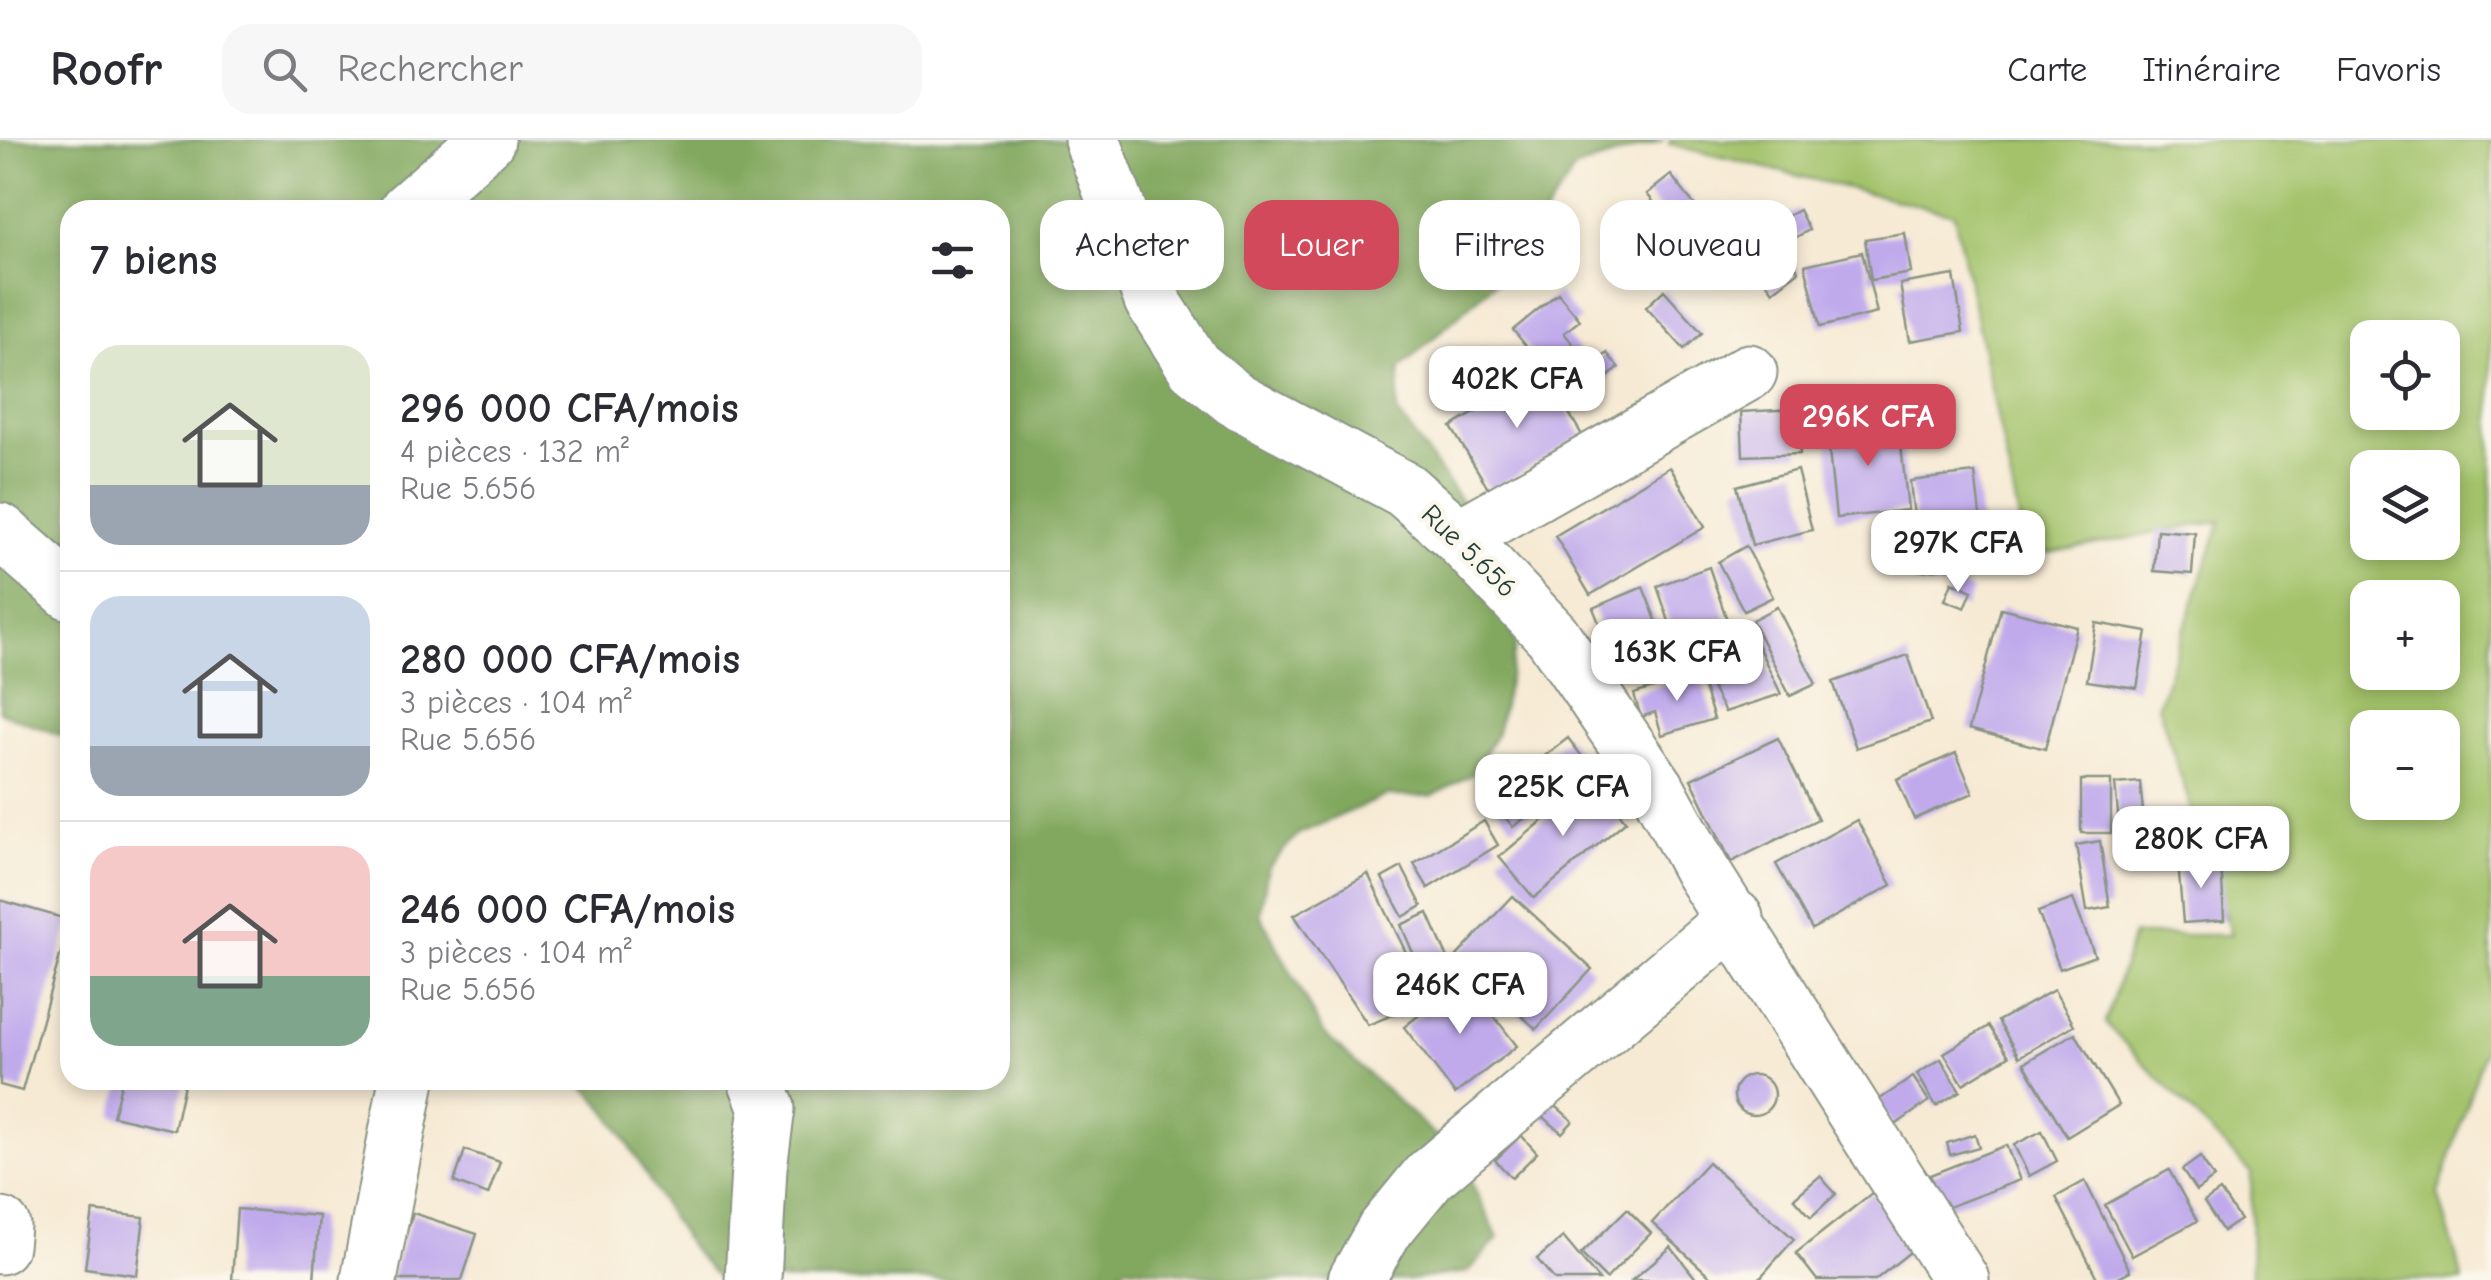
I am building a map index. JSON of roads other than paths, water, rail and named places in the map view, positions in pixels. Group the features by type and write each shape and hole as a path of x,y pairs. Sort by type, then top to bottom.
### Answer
{"street":[{"path":"418,200 487,140"},
{"name":"Rue 5.656","path":"1092,140 1152,300 1194,366 1235,400 1405,490 1459,537 1552,635 1657,788 1701,870 1735,918 1850,1109 1961,1280"},
{"path":"1459,537 1749,372"},
{"path":"0,530 60,570"},
{"path":"1356,1280 1384,1231 1428,1176 1735,918"},
{"path":"369,1280 405,1090"},
{"path":"753,1280 759,1167 767,1108 760,1090"}]}
